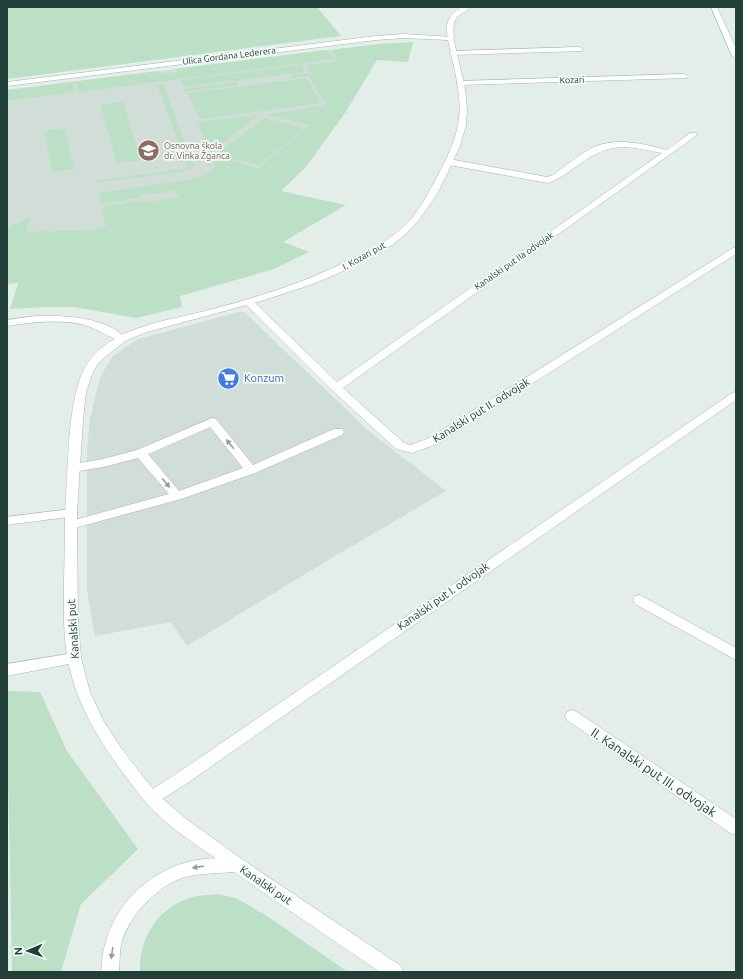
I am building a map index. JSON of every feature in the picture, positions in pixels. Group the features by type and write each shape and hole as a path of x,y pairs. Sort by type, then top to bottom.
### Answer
{"street":[{"path":"460,83 451,38 450,24 454,15 468,7"},
{"path":"714,7 736,56"},
{"name":"Ulica Gordana Lederera","path":"7,84 376,38 404,36 451,38"},
{"path":"454,52 580,49"},
{"name":"Kozari","path":"460,83 684,76"},
{"name":"I. Kozari put","path":"206,314 282,292 334,272 387,243 402,232 417,218 430,200 449,162 462,126 464,108 460,83"},
{"name":"Kanalski put IIa odvojak","path":"336,388 693,135"},
{"path":"449,162 548,180 556,177 598,148 606,146 635,146 668,152"},
{"name":"Kanalski put II. odvojak","path":"248,302 336,388 400,446 412,449 433,441 736,250"},
{"name":"Kanalski put","path":"206,314 143,330 121,339 95,360 88,372 81,392 73,468 71,519 71,619 74,658 83,692 96,723 151,798 179,823 237,865 394,972"},
{"path":"7,324 52,319 73,320 104,328 121,339"},
{"name":"Kanalski put I. odvojak","path":"151,798 187,775 508,551 736,395"},
{"path":"73,468 103,463 141,453 212,422 251,470"},
{"path":"7,521 71,519 177,496 251,470 338,432"},
{"path":"141,453 177,496"},
{"path":"640,600 736,655"},
{"path":"7,670 74,658"},
{"name":"II. Kanalski put III. odvojak","path":"572,716 736,828"},
{"path":"110,972 114,941 123,919 143,895 164,879 183,870 207,866 237,865"}],"shaded area":[{"name":"Osnovna škola dr. Vinka Žganca","path":"347,48 343,85 301,143 146,234 7,239 7,90"},
{"path":"239,312 244,312 369,431 446,491 325,562 187,646 171,622 95,636 87,591 87,449 90,419 100,377 113,356 138,339"}],"green space":[{"path":"7,7 317,7 341,36 7,79"},
{"path":"413,42 408,62 377,60 345,113 306,167 281,191 346,205 283,242 309,252 274,269 180,296 182,307 136,318 74,307 10,309 18,283 7,284 7,229 29,217 27,232 103,229 106,227 101,207 141,201 142,203 179,197 176,190 139,196 140,198 101,204 99,193 198,178 212,171 215,166 212,155 258,168 310,125 266,115 326,105 309,76 293,78 291,75 311,73 306,65 338,61 330,50 379,44"},
{"path":"326,50 334,59 80,92 77,84 73,85 75,92 7,101 7,90 158,71 160,75 176,72 175,69"},
{"path":"302,65 305,72 183,87 180,80"},
{"path":"306,78 321,103 199,119 188,93"},
{"path":"237,82 238,85 185,92 184,89"},
{"path":"163,84 194,166 191,169 180,172 96,183 95,181 188,168 157,85"},
{"path":"123,102 141,160 117,163 100,105"},
{"path":"255,115 256,117 215,149 209,149 198,122"},
{"path":"264,118 305,128 259,165 216,155"},
{"path":"65,128 74,169 52,172 44,131"},
{"path":"7,691 40,692 67,751 138,849 81,904 61,972 12,972"},
{"path":"218,894 236,898 267,916 348,972 140,972 143,946 148,934 162,914 172,906 184,900 197,896"}],"place":[{"name":"Osnovna škola dr. Vinka Žganca","path":"148,151"},
{"name":"Konzum","path":"229,378"}]}
